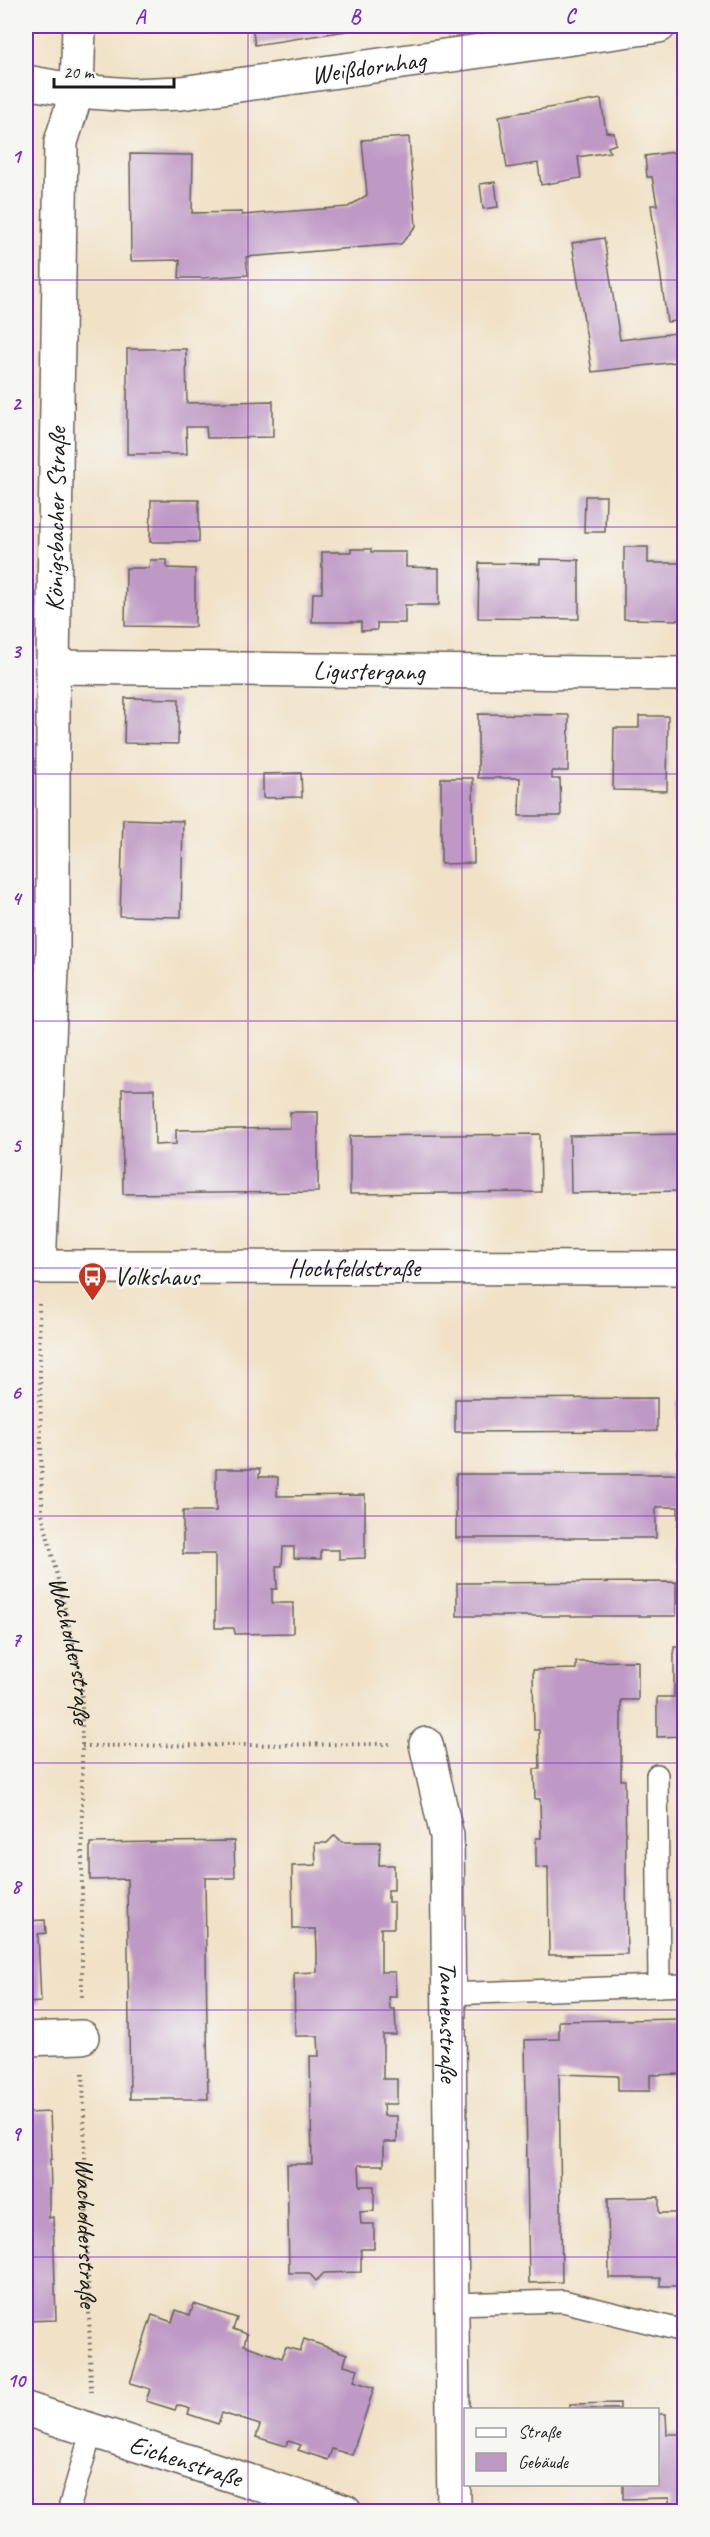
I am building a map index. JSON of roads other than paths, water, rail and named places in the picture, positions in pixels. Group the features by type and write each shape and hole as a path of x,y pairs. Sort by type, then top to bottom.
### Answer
{"street":[{"name":"Königsbacher Straße","path":"32,1267 53,948 53,667 61,142 77,91 79,26"},
{"name":"Weißdornhag","path":"26,82 77,91 131,95 181,93 659,26"},
{"name":"Ligustergang","path":"53,667 684,674"},
{"name":"Hochfeldstraße","path":"32,1267 684,1268"},
{"name":"Tannenstraße","path":"426,1744 447,1836 454,2511"},
{"path":"26,2039 82,2037"},
{"name":"Eichenstraße","path":"26,2409 345,2511"}],"lane":[{"path":"657,1775 659,1986"},
{"path":"448,1994 684,1985"},
{"path":"451,2304 562,2301 684,2331"},
{"path":"68,2511 92,2430"}],"place":[{"name":"Volkshaus","path":"93,1302"}]}
